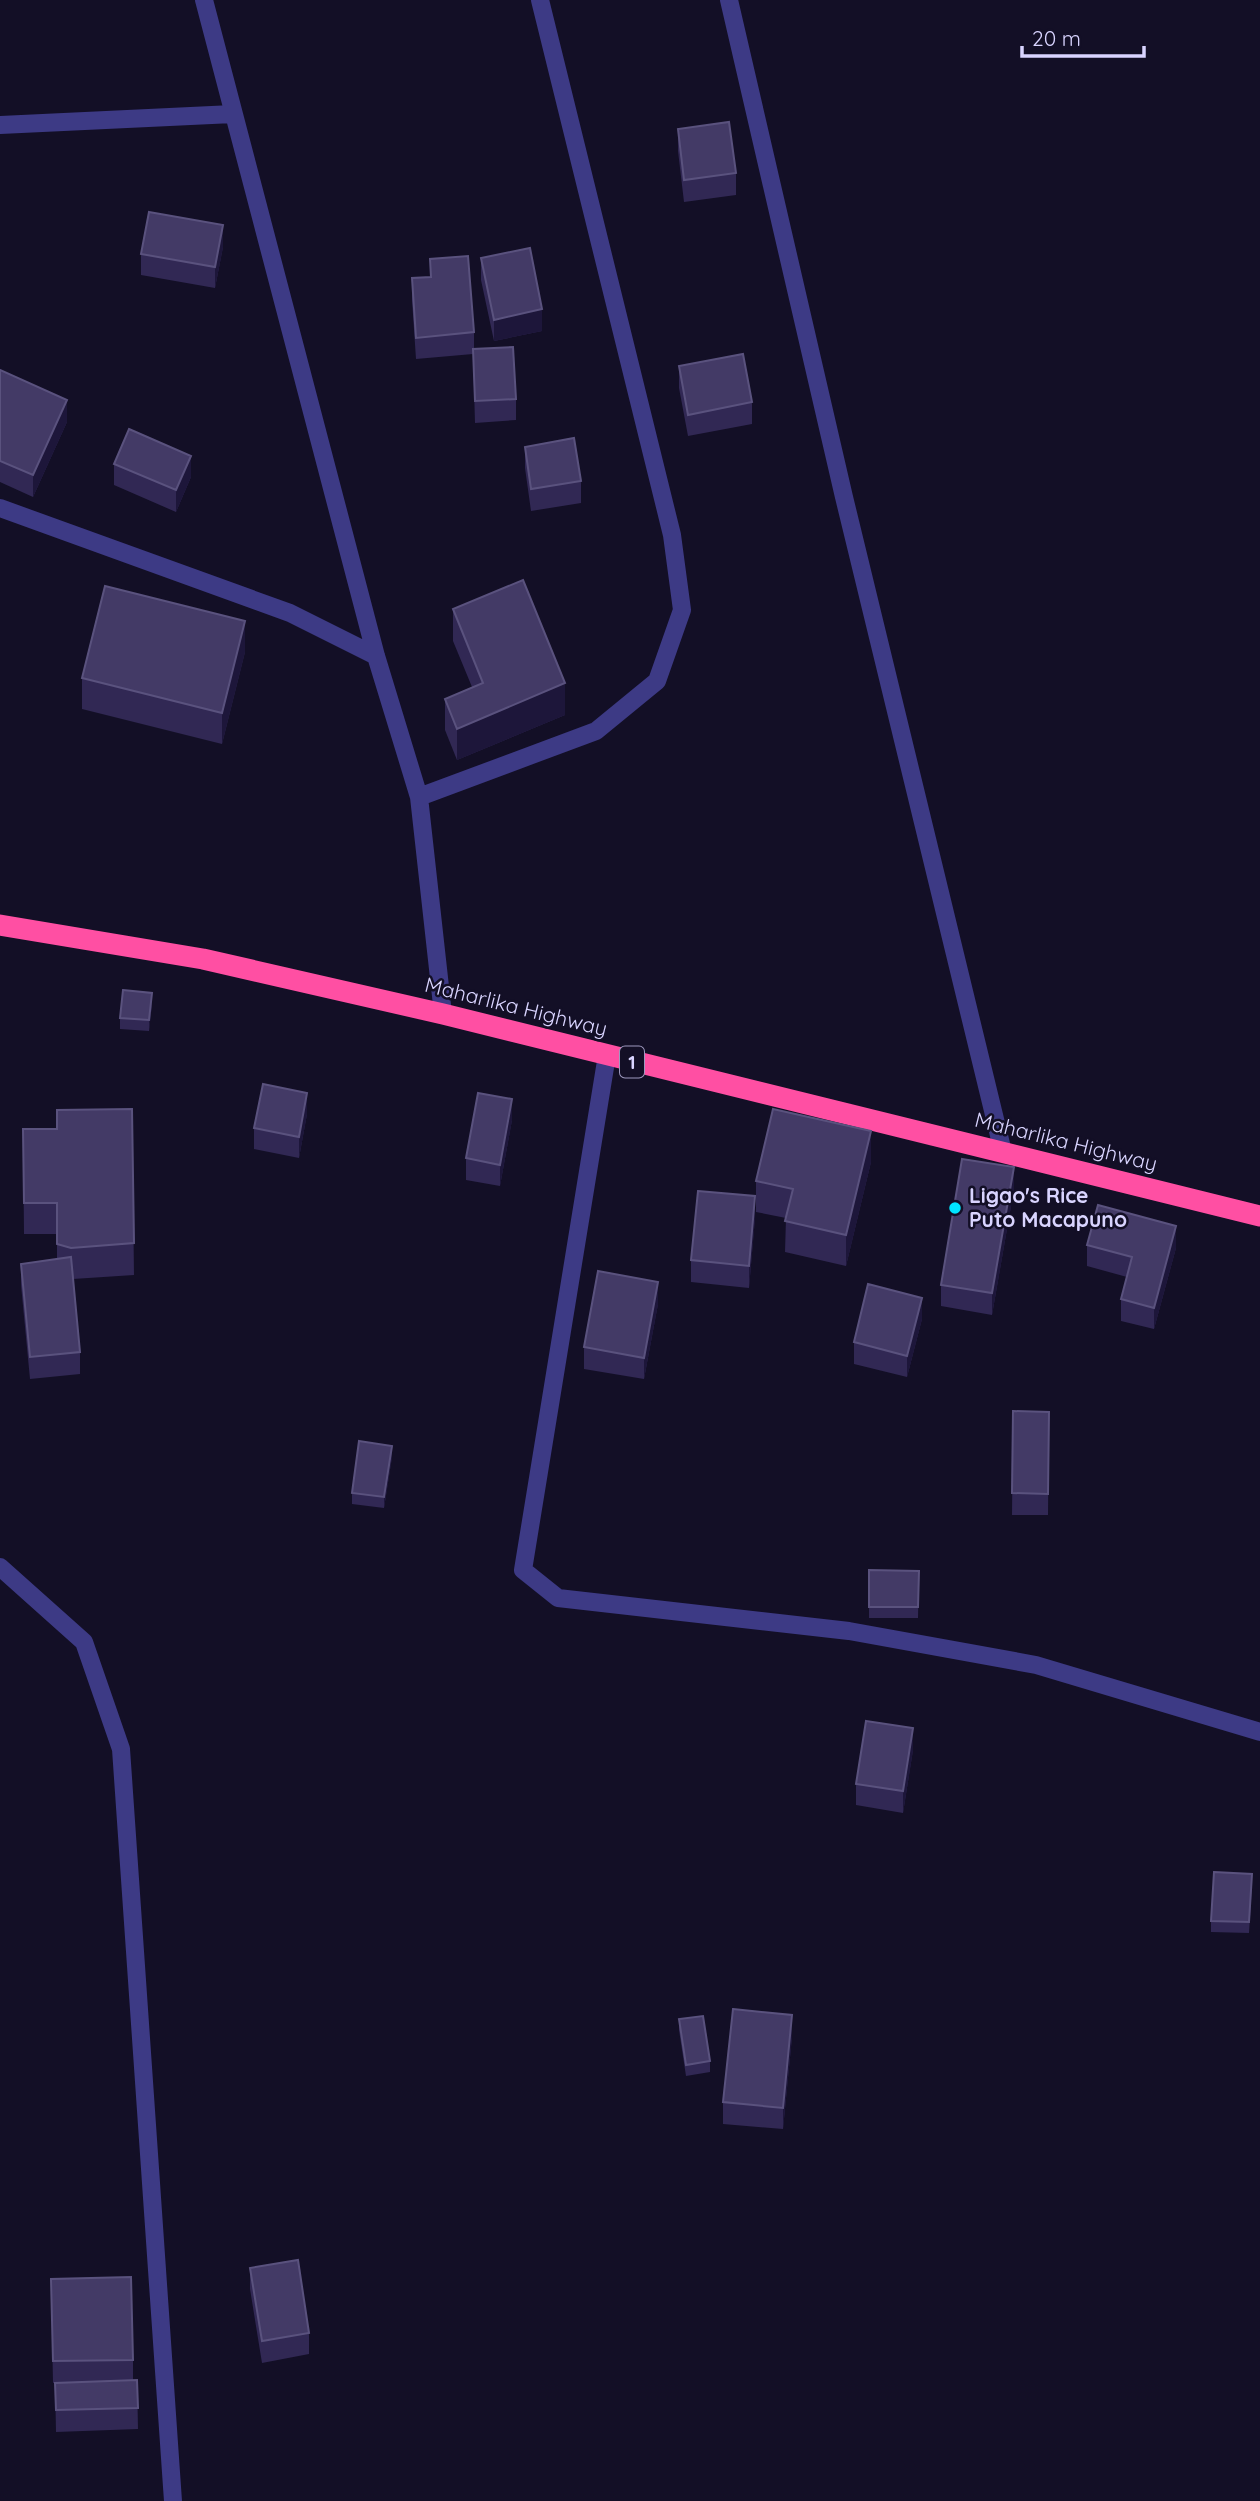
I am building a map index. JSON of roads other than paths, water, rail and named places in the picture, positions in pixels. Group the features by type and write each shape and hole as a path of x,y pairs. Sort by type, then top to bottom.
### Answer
{"highway":[{"name":"Maharlika Highway","path":"0,925 203,959 443,1014 1260,1216"}],"street":[{"path":"204,0 376,656 419,797 443,1014"},
{"path":"419,797 596,731 657,681 682,610 672,534 540,0"},
{"path":"729,0 844,496 1003,1152"},
{"path":"0,125 233,114"},
{"path":"0,508 290,613 376,656"},
{"path":"607,1055 523,1570 558,1598 849,1631 1036,1665 1260,1732"},
{"path":"0,1567 84,1642 121,1749 173,2501"}],"place":[{"name":"Ligao's Rice Puto Macapuno","path":"955,1208"}]}
